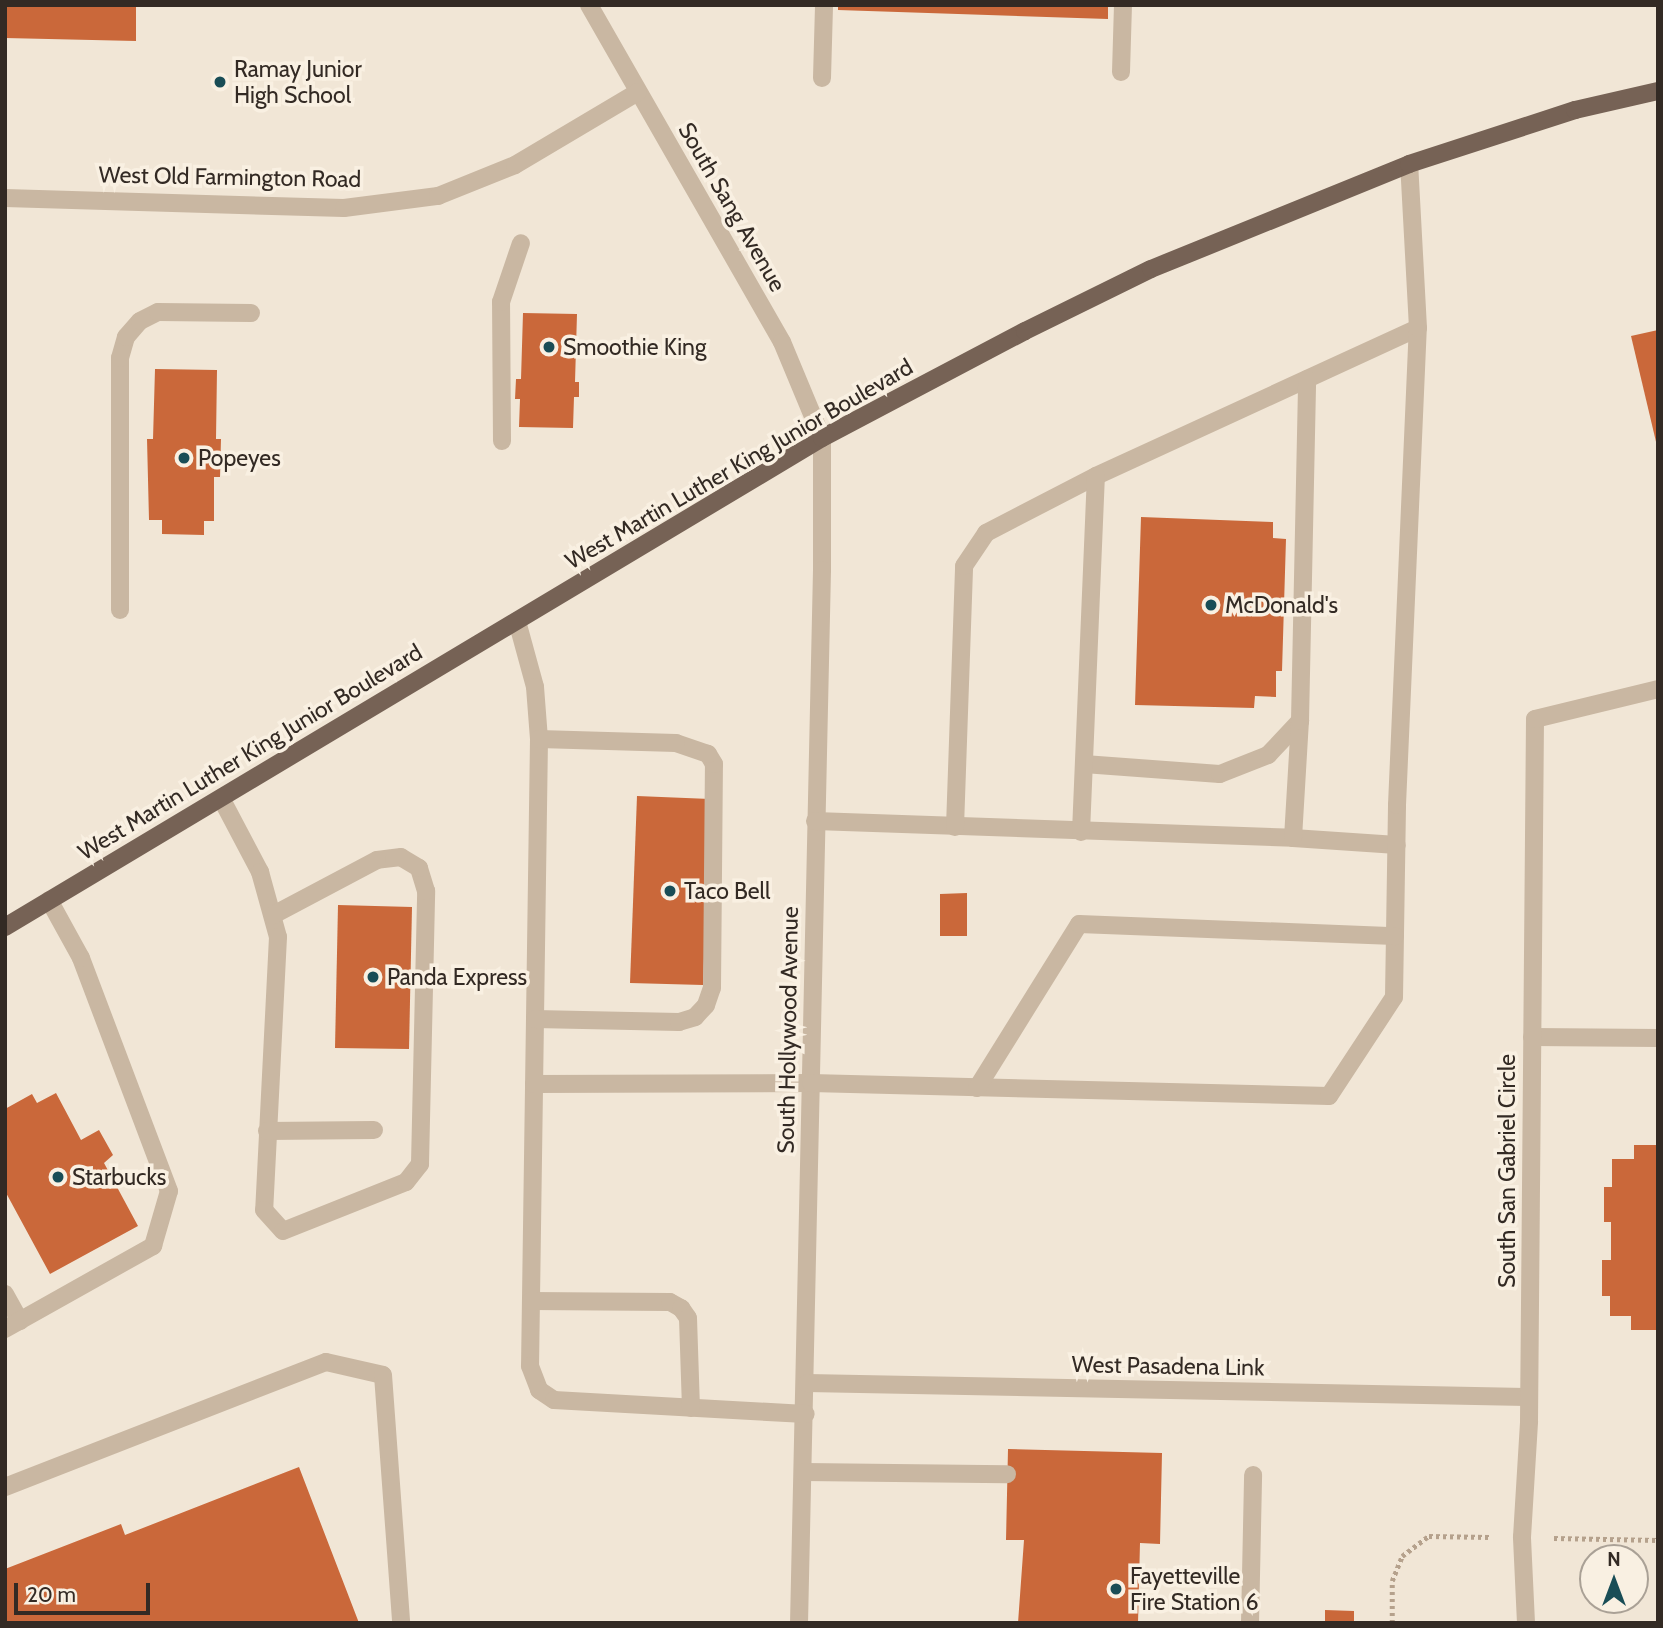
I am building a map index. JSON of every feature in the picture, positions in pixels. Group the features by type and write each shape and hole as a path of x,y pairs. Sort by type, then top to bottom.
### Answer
{"main road":[{"name":"West Martin Luther King Junior Boulevard","path":"5,927 822,438 1151,269 1409,164 1575,110 1658,91"}],"street":[{"name":"South Sang Avenue","path":"589,5 782,342 822,438"},
{"path":"822,78 824,5"},
{"path":"1121,72 1123,5"},
{"name":"West Old Farmington Road","path":"5,198 344,208 438,196 514,165 638,92"},
{"path":"534,1084 811,1083 1329,1096 1394,997 1397,845 1418,328 1409,164"},
{"path":"502,441 501,302 521,243"},
{"path":"120,610 120,358 126,337 140,321 158,312 251,313"},
{"path":"955,827 964,566 986,533 1096,476 1418,328"},
{"path":"1293,838 1300,721 1307,379"},
{"name":"South Hollywood Avenue","path":"799,1623 807,1383 822,438"},
{"path":"1081,832 1096,476"},
{"path":"517,621 535,687 539,739 530,1366 539,1390 554,1400 806,1414"},
{"name":"South San Gabriel Circle","path":"1526,1623 1522,1537 1529,1397 1535,719 1658,690"},
{"path":"1084,765 1220,774 1268,755 1300,721"},
{"path":"535,1019 679,1022 695,1017 706,1005 712,988 714,764 708,754 676,743 539,739"},
{"path":"221,798 260,872 278,937 264,1210 283,1231 406,1182 420,1164 426,891 419,867 401,857 377,860 273,915"},
{"path":"815,821 1293,838 1397,845"},
{"path":"5,1294 13,1325 153,1246 169,1191 81,958 49,900"},
{"path":"977,1088 1079,924 1395,936"},
{"path":"1532,1037 1658,1038"},
{"path":"267,1131 374,1130"},
{"path":"531,1301 670,1303 681,1308 688,1318 691,1408"},
{"path":"5,1486 326,1362 383,1375 401,1623"},
{"name":"West Pasadena Link","path":"807,1383 1529,1397"},
{"path":"804,1472 1007,1474"},
{"path":"1250,1623 1253,1475"}],"building":[{"path":"5,5 136,5 136,41 5,38"},
{"path":"838,5 1108,5 1108,19 838,10"},
{"name":"Smoothie King","path":"523,313 577,314 575,382 579,382 579,397 574,397 573,428 519,427 520,399 515,399 516,379 521,379"},
{"path":"1658,330 1658,446 1657,446 1631,336"},
{"name":"Popeyes","path":"155,369 217,370 216,439 221,439 220,477 214,477 214,521 204,521 204,535 162,534 162,520 149,520 147,439 153,439"},
{"name":"McDonald's","path":"1141,517 1273,522 1273,538 1286,539 1282,671 1276,671 1276,697 1255,696 1254,708 1135,705"},
{"name":"Taco Bell","path":"637,796 710,799 703,985 630,983"},
{"path":"967,893 967,936 940,936 940,894"},
{"name":"Panda Express","path":"338,905 412,907 409,1049 335,1048"},
{"name":"Starbucks","path":"56,1093 81,1140 99,1130 113,1155 104,1163 138,1226 50,1274 5,1191 5,1109 32,1094 37,1103"},
{"path":"1634,1145 1658,1145 1658,1330 1631,1330 1631,1316 1610,1316 1610,1296 1602,1296 1602,1260 1611,1260 1611,1222 1604,1222 1604,1187 1612,1187 1612,1159 1634,1159"},
{"path":"1008,1449 1162,1453 1160,1544 1140,1543 1138,1623 1018,1623 1024,1540 1006,1540"},
{"path":"299,1467 359,1623 5,1623 5,1569 121,1524 125,1535"},
{"path":"1325,1610 1354,1611 1354,1623 1325,1623"}],"place":[{"name":"Ramay Junior High School","path":"220,82"},
{"name":"Smoothie King","path":"549,347"},
{"name":"Popeyes","path":"184,458"},
{"name":"McDonald's","path":"1211,605"},
{"name":"Taco Bell","path":"670,891"},
{"name":"Panda Express","path":"373,977"},
{"name":"Starbucks","path":"58,1177"},
{"name":"Fayetteville Fire Station 6","path":"1116,1589"}]}
